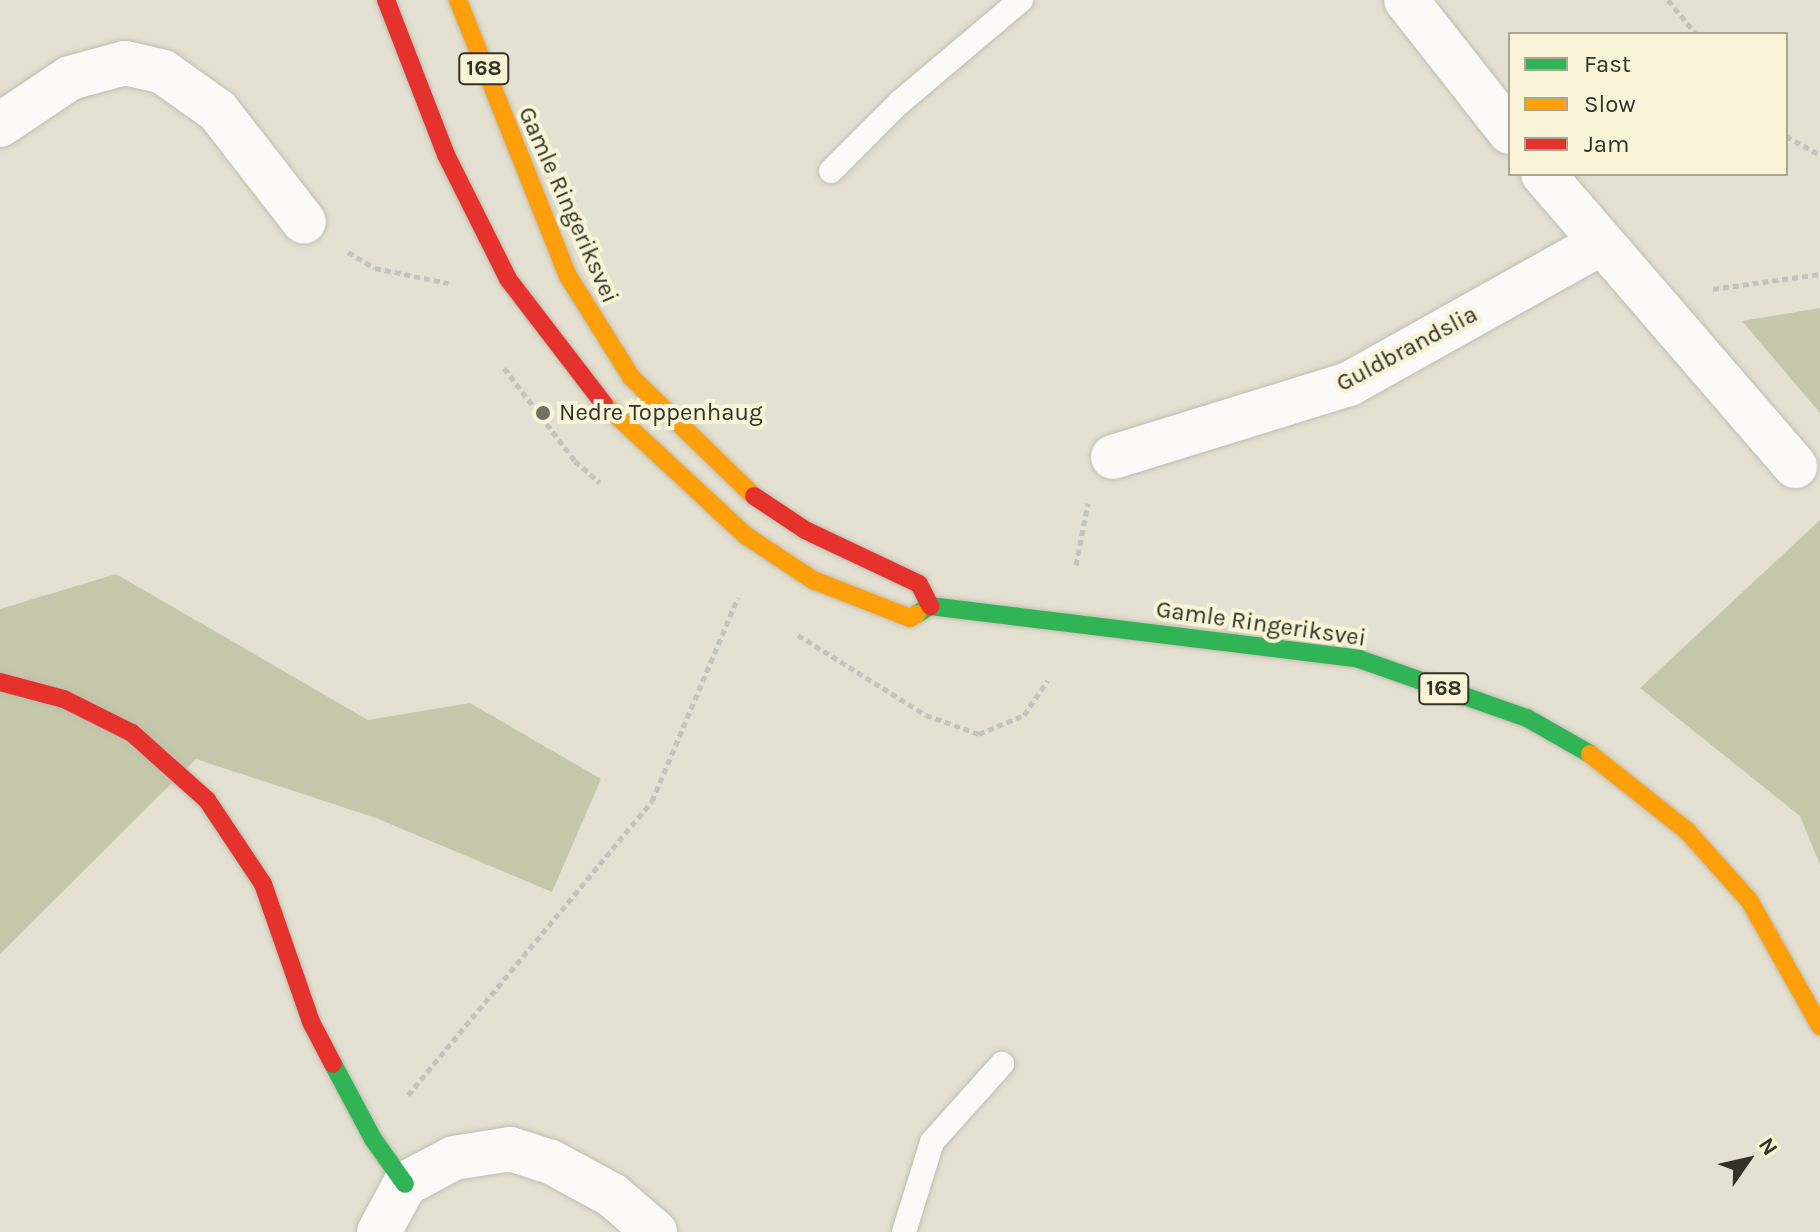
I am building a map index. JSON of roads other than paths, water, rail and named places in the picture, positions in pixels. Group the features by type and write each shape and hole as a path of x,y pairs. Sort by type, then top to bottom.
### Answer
{"main road":[{"name":"Gamle Ringeriksvei","path":"386,0 446,155 490,248 542,330 616,420 711,509 813,580 910,618 930,606 1359,659 1527,718 1581,747 1687,831 1749,900 1820,1026"},
{"name":"Gamle Ringeriksvei","path":"458,0 568,276 631,377 740,487 805,530 919,584 930,606"},
{"path":"0,682 64,699 132,733 207,800 263,884 311,1022 373,1139 405,1184"}],"street":[{"path":"1406,0 1508,129"},
{"path":"0,125 70,78 125,63 163,72 218,111 304,222"},
{"path":"1545,176 1598,245 1648,297 1795,466"},
{"name":"Guldbrandslia","path":"1113,457 1349,384 1598,245"},
{"path":"379,1232 405,1184 454,1158 510,1149 551,1162 612,1195 655,1232"}],"lane":[{"path":"831,171 899,103 1021,0"},
{"path":"904,1232 932,1142 1002,1064"}],"place":[{"name":"Nedre Toppenhaug","path":"543,413"}]}
